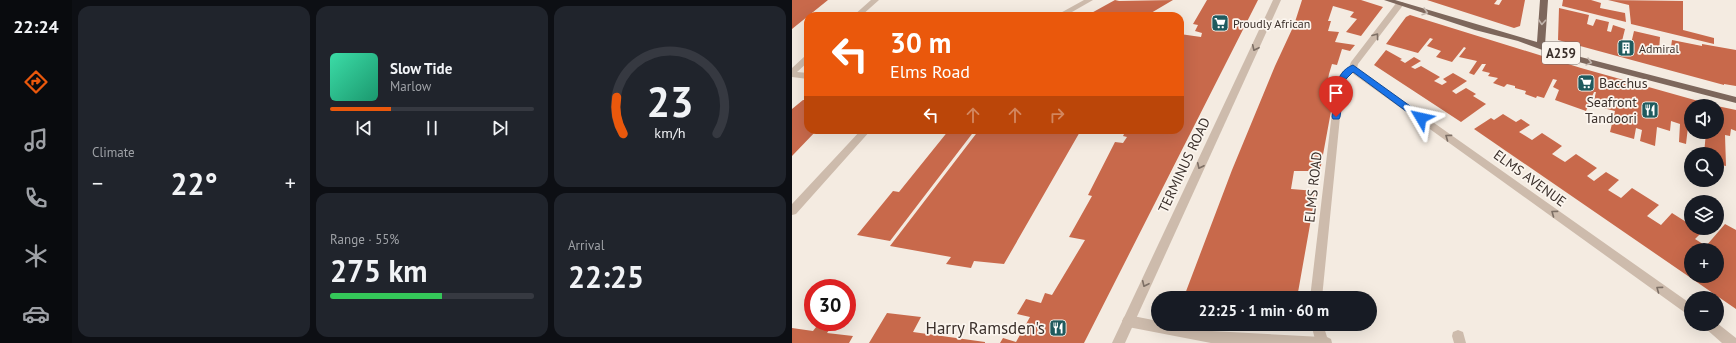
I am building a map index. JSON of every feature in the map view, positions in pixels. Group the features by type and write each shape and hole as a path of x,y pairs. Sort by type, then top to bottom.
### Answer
{"main road":[{"name":"A259","path":"1388,0 1541,45 1570,57 1736,100"},
{"name":"A259","path":"1541,45 1544,0"}],"street":[{"path":"862,12 875,0"},
{"path":"1067,12 1089,0"},
{"name":"TERMINUS ROAD","path":"1118,343 1277,0"},
{"name":"ELMS ROAD","path":"1317,291 1339,87 1345,74 1353,68 1354,64 1400,4"},
{"path":"792,73 804,62"},
{"name":"ELMS AVENUE","path":"1353,68 1356,72 1684,306"},
{"path":"792,73 804,75"},
{"path":"792,210 862,134"},
{"path":"1128,321 1212,337 1326,343"},
{"path":"1319,331 1322,343"},
{"path":"1717,331 1732,343"}],"building":[{"path":"792,0 828,0 813,12 804,12 804,19 792,29"},
{"path":"1115,0 1173,0 1153,12 1093,12"},
{"path":"1207,0 1258,0 1084,343 1000,343 1003,338 1016,342 1030,317 1017,314 1026,299 1041,303 1045,293 1052,295 1085,240 1069,237 1092,196 1088,195 1115,142 1123,143 1127,137 1123,136 1124,134 1184,134 1184,35 1201,37 1202,33 1195,31 1198,25 1193,24"},
{"path":"1302,0 1361,0 1383,7 1361,36 1346,32 1357,19 1350,17 1354,12 1333,6 1328,21 1331,21 1328,31 1339,32 1335,42 1355,45 1350,51 1342,49 1337,65 1332,64 1329,74 1325,95 1334,95 1320,171 1294,171 1291,189 1316,191 1298,291 1186,291 1232,170 1275,66 1294,25"},
{"path":"1427,0 1497,0 1494,4 1499,5 1502,0 1525,0 1520,26 1514,28"},
{"path":"1563,0 1591,0 1601,3 1600,8 1625,13 1626,22 1562,6"},
{"path":"1608,0 1683,1 1683,30 1714,38 1714,44 1631,24 1629,5"},
{"path":"1559,8 1589,15 1587,24 1593,26 1596,19 1609,22 1607,31 1611,32 1613,25 1625,29 1622,41 1631,44 1634,31 1660,37 1659,51 1670,54 1672,40 1702,46 1702,44 1736,50 1736,86 1724,85 1558,40"},
{"path":"1410,15 1581,68 1691,99 1684,99 1684,139 1687,139 1686,144 1679,142 1680,124 1671,121 1670,131 1657,127 1655,146 1640,141 1642,130 1636,128 1634,139 1610,132 1615,111 1603,108 1605,104 1594,100 1596,92 1594,92 1586,111 1555,100 1559,90 1553,87 1557,80 1553,79 1544,98 1537,96 1536,98 1525,94 1526,91 1515,88 1515,86 1507,84 1504,87 1493,83 1498,78 1488,76 1490,73 1482,71 1486,64 1482,64 1474,75 1469,73 1477,61 1459,57 1466,48 1464,47 1452,62 1436,57 1441,51 1427,46 1433,39 1430,38 1418,53 1386,44 1406,17"},
{"path":"1386,50 1402,59 1400,60 1405,63 1414,57 1421,61 1411,67 1415,69 1421,66 1440,77 1434,81 1442,85 1447,82 1443,79 1453,73 1467,81 1452,91 1456,94 1466,88 1476,94 1473,96 1486,104 1461,122 1374,65"},
{"path":"804,100 804,134 813,134 792,156 792,109"},
{"path":"1724,107 1736,110 1736,131 1731,129 1730,136 1725,135 1726,166 1724,166 1724,147 1705,147 1705,139 1724,139"},
{"path":"1503,114 1516,122 1521,119 1530,125 1519,132 1532,140 1542,133 1562,146 1552,154 1565,162 1576,154 1597,168 1587,176 1594,181 1606,172 1619,180 1608,190 1621,198 1632,188 1659,205 1647,216 1661,225 1672,213 1684,221 1684,235 1699,235 1695,239 1701,243 1684,243 1684,273 1474,129 1491,118 1494,120"},
{"path":"946,134 972,134 890,241 857,235 893,191 899,192"},
{"path":"976,134 1079,134 1004,264 974,261 971,268 946,264 951,257 890,246"},
{"path":"1725,224 1736,230 1736,309 1724,301 1724,291 1710,291 1698,283 1724,283 1724,243 1709,243 1716,235 1724,235"},
{"path":"887,313 921,317 913,332 985,343 869,343"},
{"path":"792,328 804,330 804,331 828,331 827,333 853,336 849,343 792,343"}],"place":[{"name":"Proudly African","path":"1220,23"},
{"name":"Admiral","path":"1626,48"},
{"name":"Bacchus","path":"1586,83"},
{"name":"Seafront Tandoori","path":"1650,110"},
{"name":"Harry Ramsden's","path":"1058,328"}],"route":[{"path":"1336,117 1341,80 1345,74 1353,68 1356,72 1421,118"}]}
